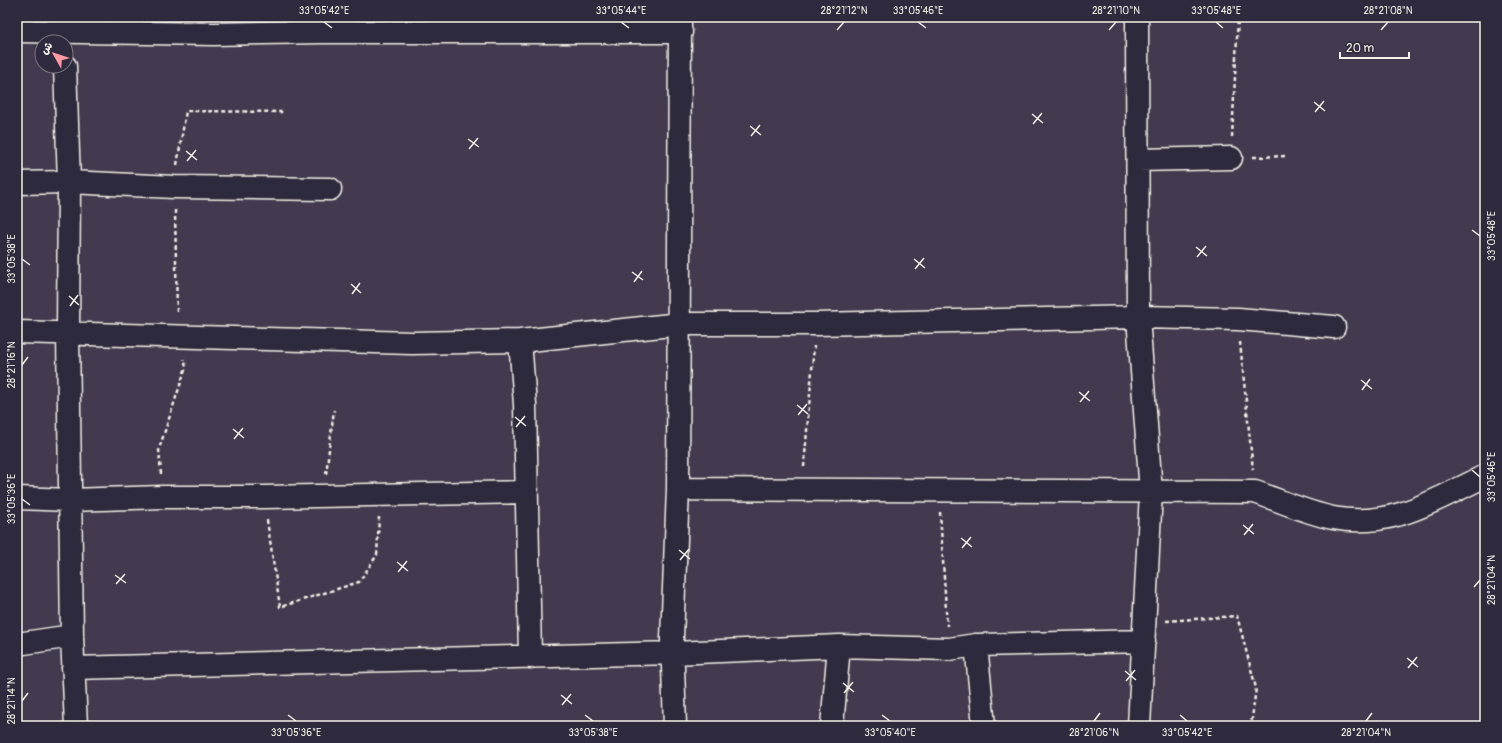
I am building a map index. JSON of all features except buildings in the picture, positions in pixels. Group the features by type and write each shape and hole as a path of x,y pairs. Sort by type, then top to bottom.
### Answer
{"street":[{"path":"1137,17 1138,317 1151,492 1139,726"},
{"path":"17,30 214,34 320,25 681,25 678,489 672,653 675,726"},
{"path":"65,74 69,182 68,333 72,636 76,726"},
{"path":"1138,160 1232,158"},
{"path":"17,183 69,182 174,187 330,189"},
{"path":"17,332 412,342 520,341 680,324 816,324 1138,317 1238,319 1334,327"},
{"path":"520,341 525,404 530,657"},
{"path":"678,489 1255,492 1320,515 1350,521 1377,520 1396,516 1422,507 1485,476"},
{"path":"17,498 70,500 526,492"},
{"path":"17,644 72,636"},
{"path":"73,668 672,653 838,646 949,649 976,645 1144,641"},
{"path":"976,645 984,726"},
{"path":"832,726 838,646"}],"path":[{"path":"1238,17 1232,158 1288,156"},
{"path":"163,498 159,449 186,367 178,336 174,187 186,111 285,112"},
{"path":"1238,319 1255,492"},
{"path":"802,490 816,324"},
{"path":"323,496 334,410"},
{"path":"939,491 949,649"},
{"path":"264,497 280,607 359,582 377,555 381,494"},
{"path":"1144,641 1160,622 1237,616 1256,688 1251,726"}]}
